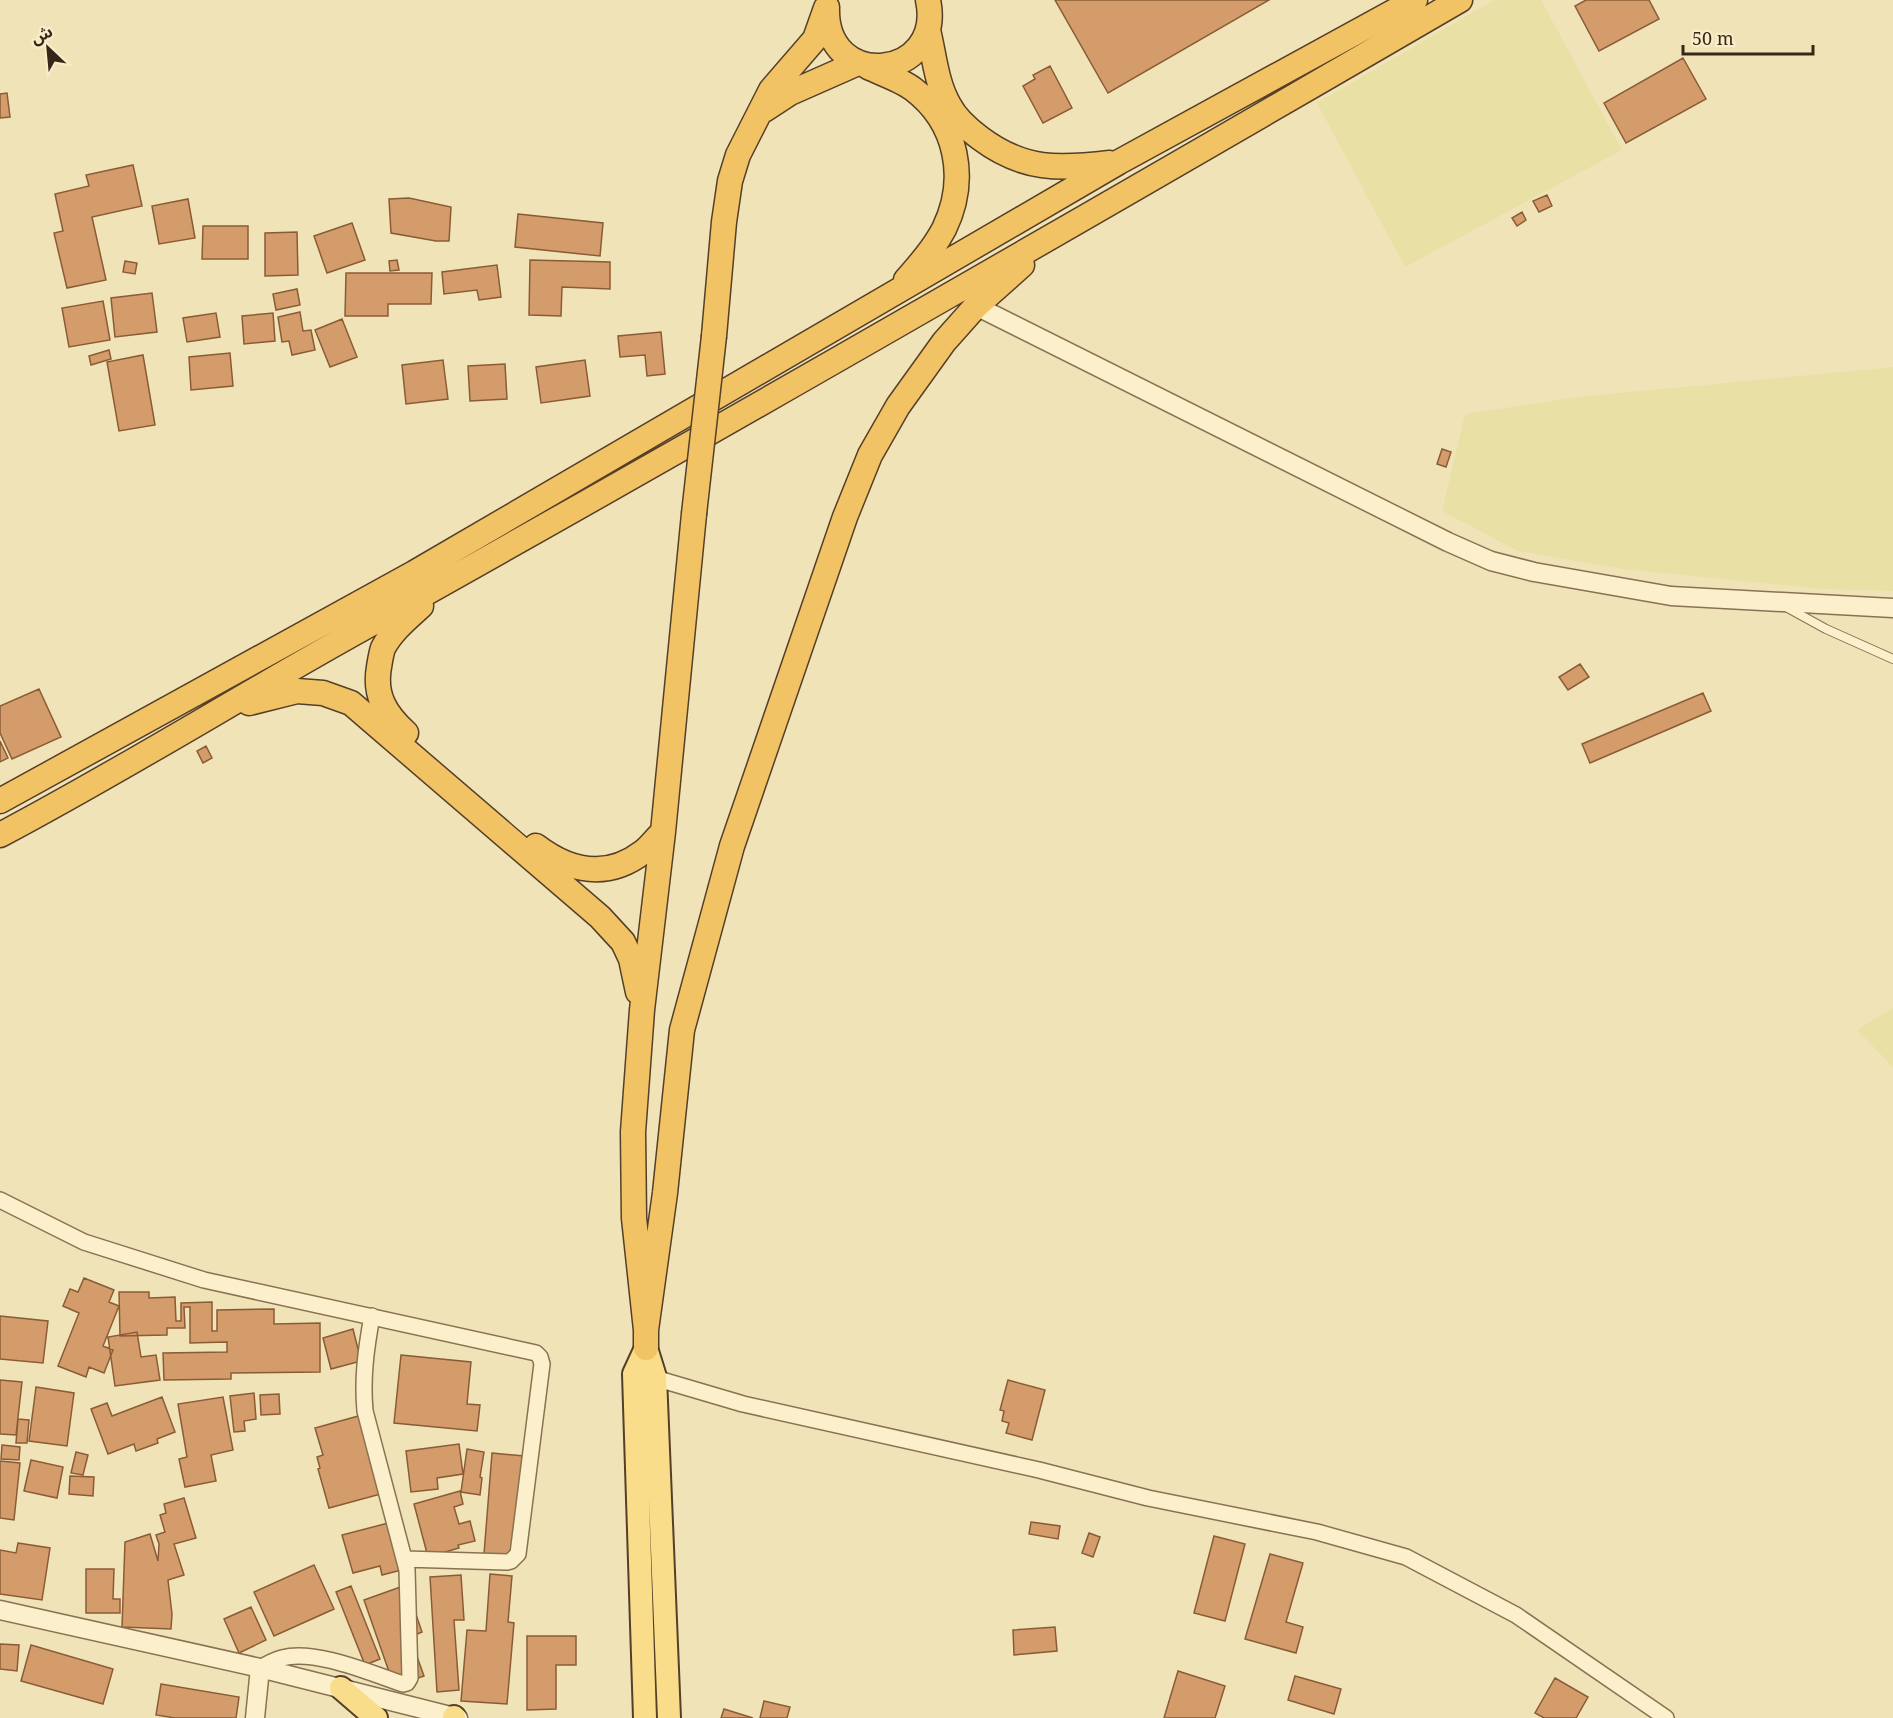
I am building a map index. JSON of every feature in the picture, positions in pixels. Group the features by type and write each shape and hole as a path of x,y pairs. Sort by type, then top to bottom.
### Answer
{"highway":[{"path":"757,114 790,93 863,65 887,66 905,60 920,47 928,30 931,13 928,0"},
{"path":"0,801 414,573 1119,162 1415,0"},
{"path":"0,835 85,790 212,714 1081,220 1460,0"},
{"path":"827,4 827,26 833,41 844,54 913,89 938,114 950,135 958,163 956,198 944,228 928,254 892,296"},
{"path":"646,1339 634,1218 633,1132 642,1010 663,832 730,181 738,155 757,114 771,90 814,39 827,4"},
{"path":"928,30 940,82 949,105 966,127 995,149 1031,165 1070,168 1119,162"},
{"path":"646,1339 665,1193 682,1030 732,846 845,517 870,455 898,406 944,342 976,306 1016,270 1081,220"},
{"path":"448,581 396,630 382,650 377,678 382,703 392,720 538,848 561,862 579,868 606,869 628,861 644,851 663,832"},
{"path":"212,714 297,691 323,693 351,703 600,917 623,942 631,959 642,1010"}],"main road":[{"path":"645,1718 646,1339"},
{"path":"645,1375 669,1718"},
{"path":"341,1688 376,1718"}],"street":[{"path":"976,306 1437,537 1491,561 1582,582 1671,596 1893,608"},
{"path":"0,1200 84,1242 204,1280 536,1353 542,1364 518,1554 507,1562 404,1559"},
{"path":"260,1668 281,1658 302,1655 324,1659 404,1684 410,1678 408,1582 365,1411 364,1362 372,1317"},
{"path":"645,1375 743,1404 1039,1470 1148,1498 1317,1532 1406,1557 1516,1615 1666,1718"},
{"path":"0,1610 260,1668 456,1718"},
{"path":"255,1718 260,1668"}],"lane":[{"path":"1774,601 1826,629 1893,659"}],"shaded area":[{"path":"1494,0 1541,0 1622,150 1405,267 1317,103"},
{"path":"1893,367 1893,591 1822,589 1622,569 1518,551 1442,511 1465,414 1578,397"},
{"path":"1893,1008 1893,1067 1857,1030"}],"building":[{"path":"1055,0 1269,0 1108,93"},
{"path":"1586,0 1649,0 1659,19 1599,51 1575,6"},
{"path":"1683,58 1706,99 1626,143 1604,103"},
{"path":"1050,66 1072,108 1043,123 1023,86 1035,79 1033,75"},
{"path":"7,93 10,117 0,118 0,94"},
{"path":"133,165 142,206 92,217 106,280 67,288 54,233 63,231 55,194 89,186 86,175"},
{"path":"1547,195 1552,206 1539,212 1533,201"},
{"path":"409,198 451,207 449,241 391,233 389,199"},
{"path":"188,199 195,238 159,244 152,206"},
{"path":"1522,212 1526,220 1517,226 1512,218"},
{"path":"518,214 603,223 600,256 515,247"},
{"path":"352,223 365,260 327,273 314,236"},
{"path":"203,226 248,226 248,259 202,259"},
{"path":"297,232 298,275 265,276 265,233"},
{"path":"397,260 399,270 390,271 389,261"},
{"path":"530,260 610,262 610,289 562,287 561,316 529,315"},
{"path":"125,261 137,263 135,274 123,272"},
{"path":"497,265 501,297 479,300 477,290 444,294 442,272"},
{"path":"346,273 432,273 431,304 388,304 388,316 345,316"},
{"path":"297,289 300,305 276,310 273,294"},
{"path":"152,293 157,332 115,337 111,298"},
{"path":"103,301 110,340 69,347 62,308"},
{"path":"300,312 303,331 311,330 315,350 292,355 289,341 282,342 278,317"},
{"path":"216,313 220,337 187,342 183,318"},
{"path":"273,313 275,341 244,344 242,316"},
{"path":"342,319 357,357 330,367 315,330"},
{"path":"661,332 665,374 647,376 645,355 620,357 618,336"},
{"path":"109,350 111,359 91,365 89,356"},
{"path":"230,353 233,386 191,390 189,357"},
{"path":"143,355 155,425 119,431 107,362"},
{"path":"443,360 448,399 406,404 402,365"},
{"path":"585,360 590,396 541,403 536,367"},
{"path":"505,364 507,399 470,401 468,366"},
{"path":"1442,449 1451,452 1446,467 1437,464"},
{"path":"1580,664 1589,677 1568,690 1559,677"},
{"path":"39,689 61,737 12,759 0,733 0,706"},
{"path":"1703,693 1711,711 1590,763 1582,744"},
{"path":"0,741 8,758 0,762"},
{"path":"206,746 212,758 203,763 197,751"},
{"path":"84,1278 114,1290 109,1302 119,1306 103,1346 113,1350 104,1373 89,1367 86,1377 58,1366 79,1313 63,1306 70,1289 78,1292"},
{"path":"119,1292 149,1292 149,1298 175,1297 176,1321 181,1321 181,1303 212,1302 212,1331 217,1331 217,1310 274,1309 274,1324 320,1323 320,1372 231,1373 231,1379 164,1380 163,1353 227,1352 227,1342 190,1343 190,1307 184,1307 185,1328 167,1328 167,1335 120,1336"},
{"path":"0,1316 48,1321 43,1363 0,1359"},
{"path":"353,1329 361,1361 331,1369 323,1338"},
{"path":"137,1332 141,1357 156,1355 160,1380 115,1386 108,1337"},
{"path":"401,1355 471,1362 467,1404 480,1405 477,1431 394,1423"},
{"path":"0,1380 22,1382 16,1435 0,1434"},
{"path":"1008,1380 1045,1390 1032,1440 1006,1433 1009,1423 1002,1421 1004,1411 1000,1410"},
{"path":"36,1387 74,1393 67,1446 29,1441"},
{"path":"254,1393 256,1419 244,1421 245,1431 234,1432 230,1396"},
{"path":"279,1394 280,1414 261,1415 260,1395"},
{"path":"162,1397 175,1432 157,1439 158,1443 136,1451 134,1444 108,1454 91,1409 107,1403 112,1416"},
{"path":"223,1397 233,1450 211,1455 216,1481 185,1487 179,1459 187,1457 178,1404"},
{"path":"362,1415 388,1492 329,1508 318,1469 320,1468 317,1457 323,1455 315,1428"},
{"path":"18,1419 29,1420 27,1443 16,1443"},
{"path":"459,1444 463,1474 437,1478 438,1489 411,1492 406,1451"},
{"path":"2,1445 20,1447 19,1460 1,1459"},
{"path":"467,1449 484,1452 480,1495 461,1492"},
{"path":"76,1452 88,1455 83,1475 71,1473"},
{"path":"492,1453 535,1457 525,1557 484,1554"},
{"path":"31,1460 63,1467 57,1498 24,1491"},
{"path":"0,1461 20,1463 14,1520 0,1518"},
{"path":"70,1476 94,1477 93,1496 69,1494"},
{"path":"460,1491 463,1504 454,1507 459,1524 470,1521 475,1541 428,1557 414,1504"},
{"path":"184,1498 196,1538 174,1544 184,1575 168,1580 172,1614 171,1629 122,1627 125,1542 150,1534 158,1561 159,1544 156,1535 165,1532 160,1515 166,1513 164,1504"},
{"path":"396,1521 409,1568 382,1575 380,1566 353,1573 342,1535"},
{"path":"1031,1522 1060,1526 1058,1539 1029,1534"},
{"path":"1089,1533 1100,1537 1093,1557 1082,1553"},
{"path":"1214,1536 1245,1544 1225,1621 1194,1613"},
{"path":"18,1543 50,1548 42,1600 0,1594 0,1550 16,1553"},
{"path":"1270,1554 1303,1563 1286,1622 1303,1627 1296,1653 1245,1639"},
{"path":"314,1565 334,1609 274,1636 254,1592"},
{"path":"86,1569 114,1569 113,1599 120,1599 120,1613 86,1613"},
{"path":"490,1574 512,1576 508,1622 514,1623 507,1704 461,1701 467,1630 486,1631"},
{"path":"461,1575 464,1620 454,1620 459,1690 437,1692 430,1577"},
{"path":"406,1585 422,1632 410,1637 424,1676 394,1686 364,1600"},
{"path":"351,1586 380,1659 365,1665 336,1592"},
{"path":"251,1607 266,1640 239,1653 224,1619"},
{"path":"1055,1627 1057,1651 1014,1655 1013,1630"},
{"path":"527,1636 576,1636 576,1665 556,1665 556,1709 527,1710"},
{"path":"0,1644 19,1645 17,1671 0,1669"},
{"path":"31,1645 113,1669 103,1704 21,1681"},
{"path":"1178,1671 1225,1686 1215,1718 1164,1718"},
{"path":"1295,1676 1341,1689 1334,1714 1288,1700"},
{"path":"1555,1678 1588,1697 1576,1718 1544,1718 1535,1713"},
{"path":"161,1684 239,1697 236,1718 175,1718 156,1715"},
{"path":"764,1701 790,1707 787,1718 760,1718"},
{"path":"724,1709 753,1718 721,1718"}]}
